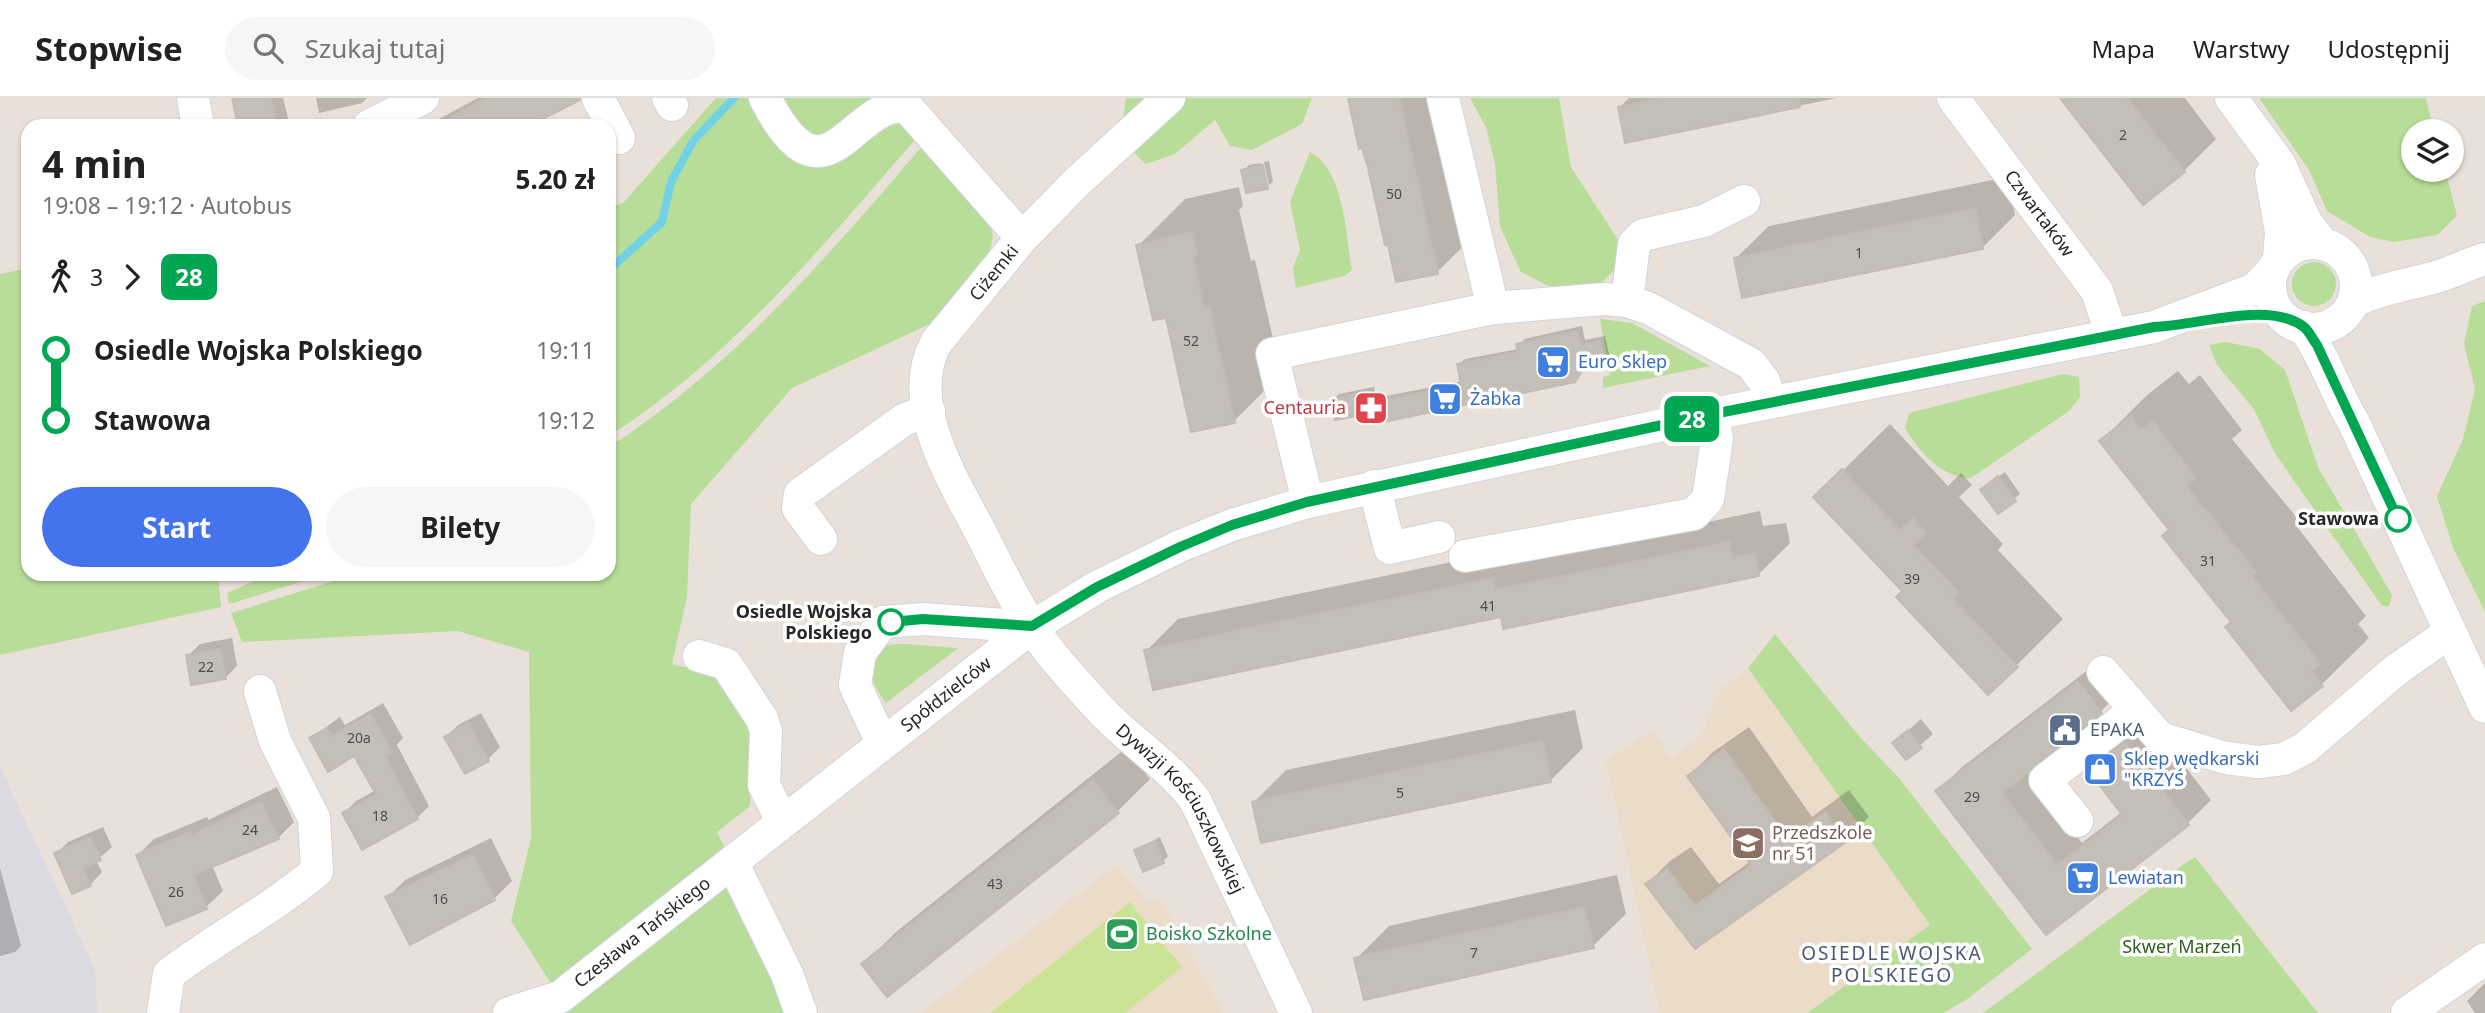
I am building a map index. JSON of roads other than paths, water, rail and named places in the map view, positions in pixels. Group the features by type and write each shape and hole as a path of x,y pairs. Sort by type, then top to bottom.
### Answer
{"street":[{"path":"193,98 197,119"},
{"path":"382,119 423,98"},
{"path":"598,98 609,119"},
{"name":"Ciżemki","path":"765,98 785,134 794,143 814,147 834,144 880,109 890,105 907,107 1022,238 936,343 927,360 929,411 936,436 958,489 1032,626"},
{"path":"1022,238 1077,182 1170,98"},
{"path":"1443,98 1493,308"},
{"name":"Czwartaków","path":"1953,98 2097,291 2112,336"},
{"path":"2231,98 2279,163 2307,224 2334,250 2356,277 2351,306 2341,337 2341,361 2354,423"},
{"path":"616,132 619,138"},
{"path":"2263,143 2278,203 2281,232 2271,294 2317,345 2485,707"},
{"path":"1627,301 1634,244 1643,235 1704,221 1744,201"},
{"path":"2276,265 2299,245 2334,250 2365,265 2470,263"},
{"path":"2293,321 2328,326 2351,306 2375,291 2437,277 2470,263"},
{"name":"Spółdzielców","path":"732,862 1032,626 1097,587 1232,525 1307,502 1374,486 1771,402 2154,327 2255,289 2276,265"},
{"path":"1307,502 1272,354 1493,308 1604,299 1627,301 1648,308 1751,364 1764,381 1771,402"},
{"name":"Spółdzielców","path":"2154,327 2258,315 2293,321"},
{"path":"821,539 798,508 800,494 905,419 929,411"},
{"path":"1465,556 1694,514 1709,499 1717,439 1713,414"},
{"path":"1374,486 1390,548 1438,537"},
{"path":"882,743 855,685 860,653 883,622 923,619 1032,626"},
{"name":"Dywizji Kościuszkowskiej","path":"1032,626 1101,711 1180,780 1195,800 1296,1013"},
{"path":"2103,672 2160,738 2193,750 2258,762 2284,759 2305,748 2396,670 2450,632"},
{"path":"699,656 726,664 762,719 765,731 764,785 782,821"},
{"path":"163,1013 169,974 203,948 285,899 317,871 314,818 275,741 260,691"},
{"path":"2077,821 2045,780 2136,710"},
{"path":"732,862 787,974 801,1013"},
{"name":"Czesława Tańskiego","path":"509,1013 560,997 732,862"},
{"path":"2416,1011 2485,959"}],"waterway":[{"path":"616,264 662,222 671,182 693,141 734,98"}],"place":[{"name":"Euro Sklep","path":"1553,362"},
{"name":"Żabka","path":"1445,399"},
{"name":"Centauria","path":"1371,408"},
{"name":"Stawowa","path":"2398,519"},
{"name":"Osiedle Wojska Polskiego","path":"891,622"},
{"name":"EPAKA","path":"2065,730"},
{"name":"Sklep wędkarski \"KRZYŚ","path":"2100,769"},
{"name":"Przedszkole nr 51","path":"1748,843"},
{"name":"Lewiatan","path":"2083,878"},
{"name":"Boisko Szkolne","path":"1122,934"}],"district":[{"name":"OSIEDLE WOJSKA POLSKIEGO","path":"1892,964"}],"park label":[{"name":"Skwer Marzeń","path":"2182,947"}]}
